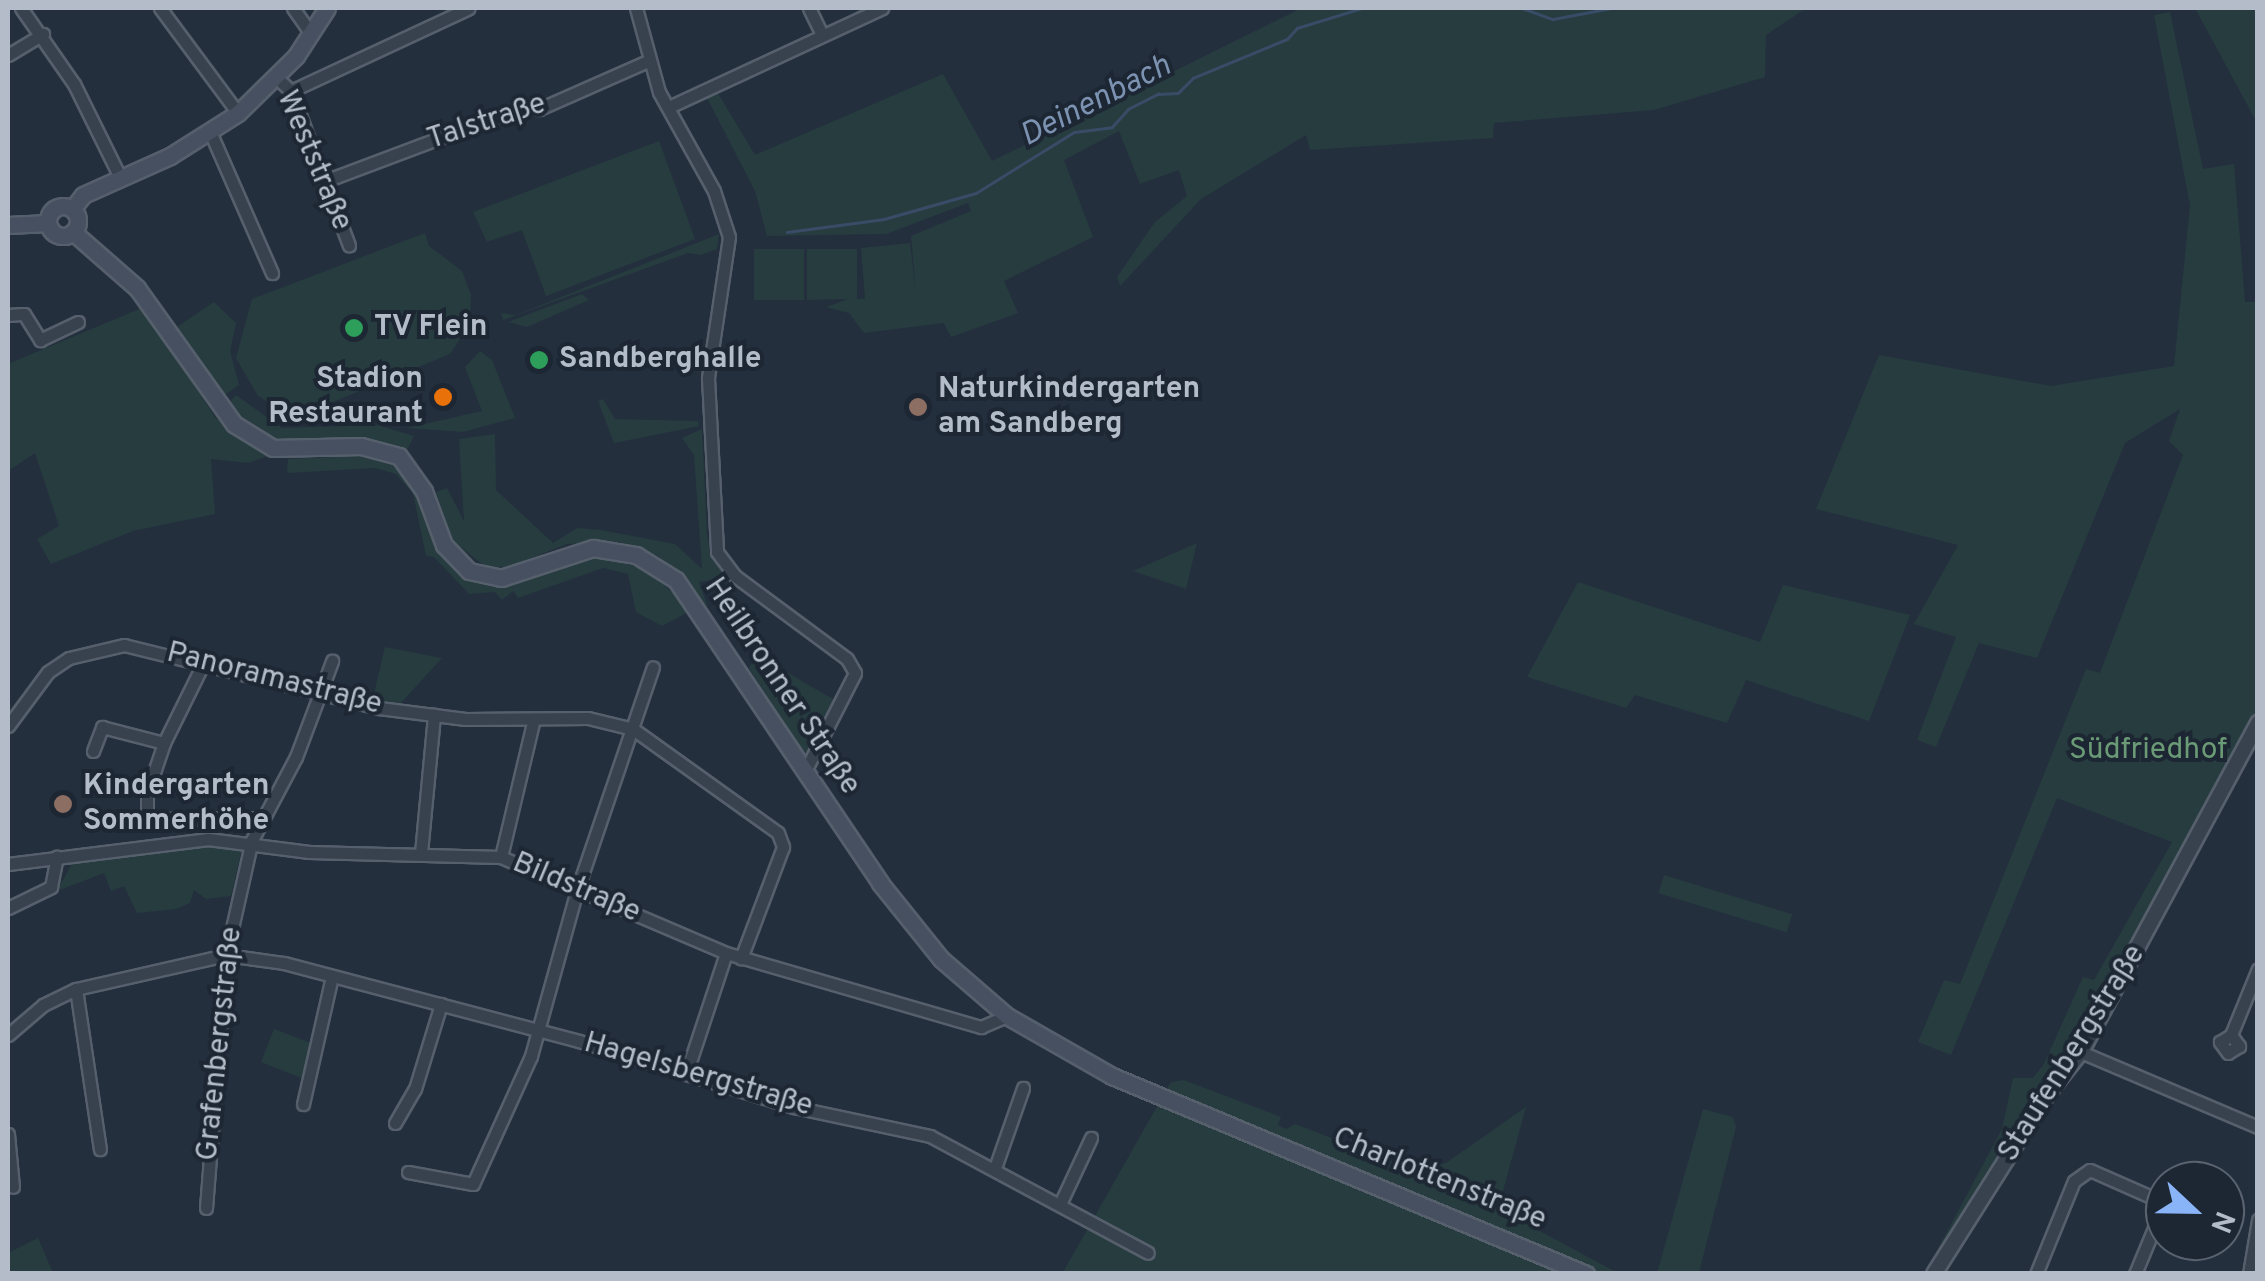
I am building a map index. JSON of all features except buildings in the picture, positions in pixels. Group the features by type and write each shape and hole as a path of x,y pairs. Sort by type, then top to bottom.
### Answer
{"main road":[{"path":"48,223 54,208 72,208 84,195 211,134 277,78 326,8"},
{"path":"48,223 58,235 73,232 78,220 72,208"},
{"path":"8,224 48,223"},
{"name":"Heilbronner Straße","path":"73,232 119,268 163,322 216,405 260,443 300,452 362,446 398,456 418,479 444,544 469,571 501,578 593,548 656,566 696,605 804,772 918,934 1007,1016 1112,1076 1269,1140"},
{"name":"Charlottenstraße","path":"1269,1140 1586,1274"}],"street":[{"path":"21,8 43,34 120,176"},
{"path":"160,8 238,113"},
{"path":"294,8 311,34"},
{"path":"290,91 469,8"},
{"path":"636,8 648,61 729,237 710,353 716,552 735,576 847,658 856,673 804,772"},
{"path":"810,8 822,35"},
{"path":"671,106 882,8"},
{"path":"8,56 43,34"},
{"name":"Talstraße","path":"325,181 527,105 539,109 648,61"},
{"name":"Weststraße","path":"277,78 290,91 348,246"},
{"path":"211,134 272,274"},
{"path":"8,315 24,314 40,340 78,322"},
{"name":"Panoramastraße","path":"8,726 48,672 99,648 124,644 322,697 434,715 534,720 588,718 633,729"},
{"name":"Grafenbergstraße","path":"206,1208 226,955 252,840 322,697 332,661"},
{"path":"203,664 164,743 147,793 147,819 262,818"},
{"path":"408,1172 474,1184 539,1031 578,887 653,667"},
{"path":"421,853 434,715"},
{"path":"501,857 534,720"},
{"name":"Staufenbergstraße","path":"1934,1274 2049,1092 2082,1052 2258,722"},
{"path":"93,751 102,726 164,743"},
{"path":"633,729 778,833 784,847 741,958"},
{"name":"Bildstraße","path":"8,864 208,839 252,840 308,852 501,857 726,954 981,1027 1007,1016"},
{"path":"8,908 51,887 56,857"},
{"path":"686,1074 726,954"},
{"path":"8,1035 43,1005 76,989 226,955"},
{"name":"Hagelsbergstraße","path":"226,955 442,1004 794,1108 930,1136 1060,1202 1148,1254"},
{"path":"2231,1034 2258,968"},
{"path":"303,1104 332,976"},
{"path":"76,989 100,1150"},
{"path":"395,1124 415,1089 442,1004"},
{"path":"2082,1052 2258,1127"},
{"path":"995,1168 1023,1088"},
{"path":"8,1134 13,1187"},
{"path":"1060,1202 1091,1138"},
{"path":"2036,1274 2074,1180 2090,1170 2150,1193 2160,1205 2135,1274"},
{"path":"2248,1274 2258,1220"}],"green space":[{"path":"1302,8 1806,8 1766,35 1765,77 1654,110 1494,123 1493,138 1310,150 1306,135 1201,199 1120,286 1117,277 1155,222 1187,196 1179,170 1140,184 1119,131 1064,160 1093,237 1004,281 1018,313 951,337 944,323 864,333 849,313 826,307 848,299 807,300 807,249 857,249 857,299 865,299 861,248 910,243 916,294 911,236 971,211 968,203 886,234 767,236 755,191 706,96 716,90 755,155 943,74 992,161"},
{"path":"2195,8 2257,8 2257,123"},
{"name":"Südfriedhof","path":"2170,12 2203,169 2234,164 2245,302 2257,302 2257,734 2022,1148 1942,1273 1925,1273 2002,1129 2013,1078 2033,1078 2044,1064 2083,977 2094,980 2172,842 2057,798 1951,1055 1918,1042 1944,980 1960,984 2086,669 2100,673 2183,455 2169,441 2180,409 2125,443 2037,658 1979,643 1936,747 1917,740 1956,637 1914,624 1958,545 1816,509 1879,355 2051,386 2174,366 2190,205 2154,15"},
{"path":"659,141 695,239 546,296 522,230 487,242 473,212"},
{"path":"425,233 429,246 462,271 471,295 470,324 450,354 318,408 278,408 258,396 236,358 252,299"},
{"path":"719,234 717,249 701,255 688,253 503,320 501,313 516,315"},
{"path":"754,249 804,249 804,300 754,300"},
{"path":"582,294 589,300 527,327 508,322"},
{"path":"214,302 236,323 230,351 239,385 220,398 177,327"},
{"path":"144,307 215,417 268,456 248,463 211,459 215,514 133,531 51,564 37,539 59,526 35,453 8,471 8,364"},
{"path":"480,351 492,360 515,418 463,432 407,428 482,411 465,367"},
{"path":"236,395 282,428 377,425 414,436 406,452 361,438 284,444 226,406"},
{"path":"603,399 615,419 698,421 699,426 614,443 598,401"},
{"path":"702,429 711,557 728,578 699,582 708,607 658,556 618,542 567,544 508,567 487,568 453,541 436,492 447,488 464,521 459,439 495,434 496,490 553,543 577,528 601,530 675,544 702,569 694,455 682,438"},
{"path":"373,455 406,472 438,550 467,579 511,586 559,565 603,557 647,570 692,610 662,626 636,612 628,574 603,568 518,598 513,591 502,600 495,592 469,594 434,557 426,556 413,493 396,474 375,468 287,473 288,459"},
{"path":"1197,543 1186,589 1133,571"},
{"path":"1578,582 1760,642 1783,585 1910,615 1869,721 1746,680 1727,723 1635,695 1626,708 1527,677"},
{"path":"385,647 442,658 399,705 372,702"},
{"path":"757,655 840,703 811,754 802,750 749,668"},
{"path":"210,843 242,849 231,896 206,899 194,890 190,903 176,909 137,913 124,886 111,891 104,873 57,891 74,860"},
{"path":"1664,875 1792,914 1787,932 1658,893"},
{"path":"274,1029 311,1043 304,1079 261,1062"},
{"path":"1184,1080 1281,1117 1278,1125 1286,1129 1295,1124 1417,1171 1446,1163 1526,1107 1498,1209 1618,1273 1062,1274 1171,1082"},
{"path":"1703,1109 1733,1117 1736,1127 1699,1273 1657,1273"},
{"path":"38,1238 53,1273 8,1273 8,1253"}],"waterway":[{"name":"Deinenbach","path":"787,232 884,219 976,193 1074,132 1112,127 1128,109 1158,94 1178,93 1193,78 1287,39 1297,28 1362,8"},
{"name":"Deinenbach","path":"1368,8 1396,8"},
{"name":"Deinenbach","path":"1522,8 1553,19 1611,8"}],"place":[{"name":"TV Flein","path":"354,328"},
{"name":"Sandberghalle","path":"539,360"},
{"name":"Stadion Restaurant","path":"443,397"},
{"name":"Naturkindergarten am Sandberg","path":"918,407"},
{"name":"Kindergarten Sommerhöhe","path":"63,804"}]}
